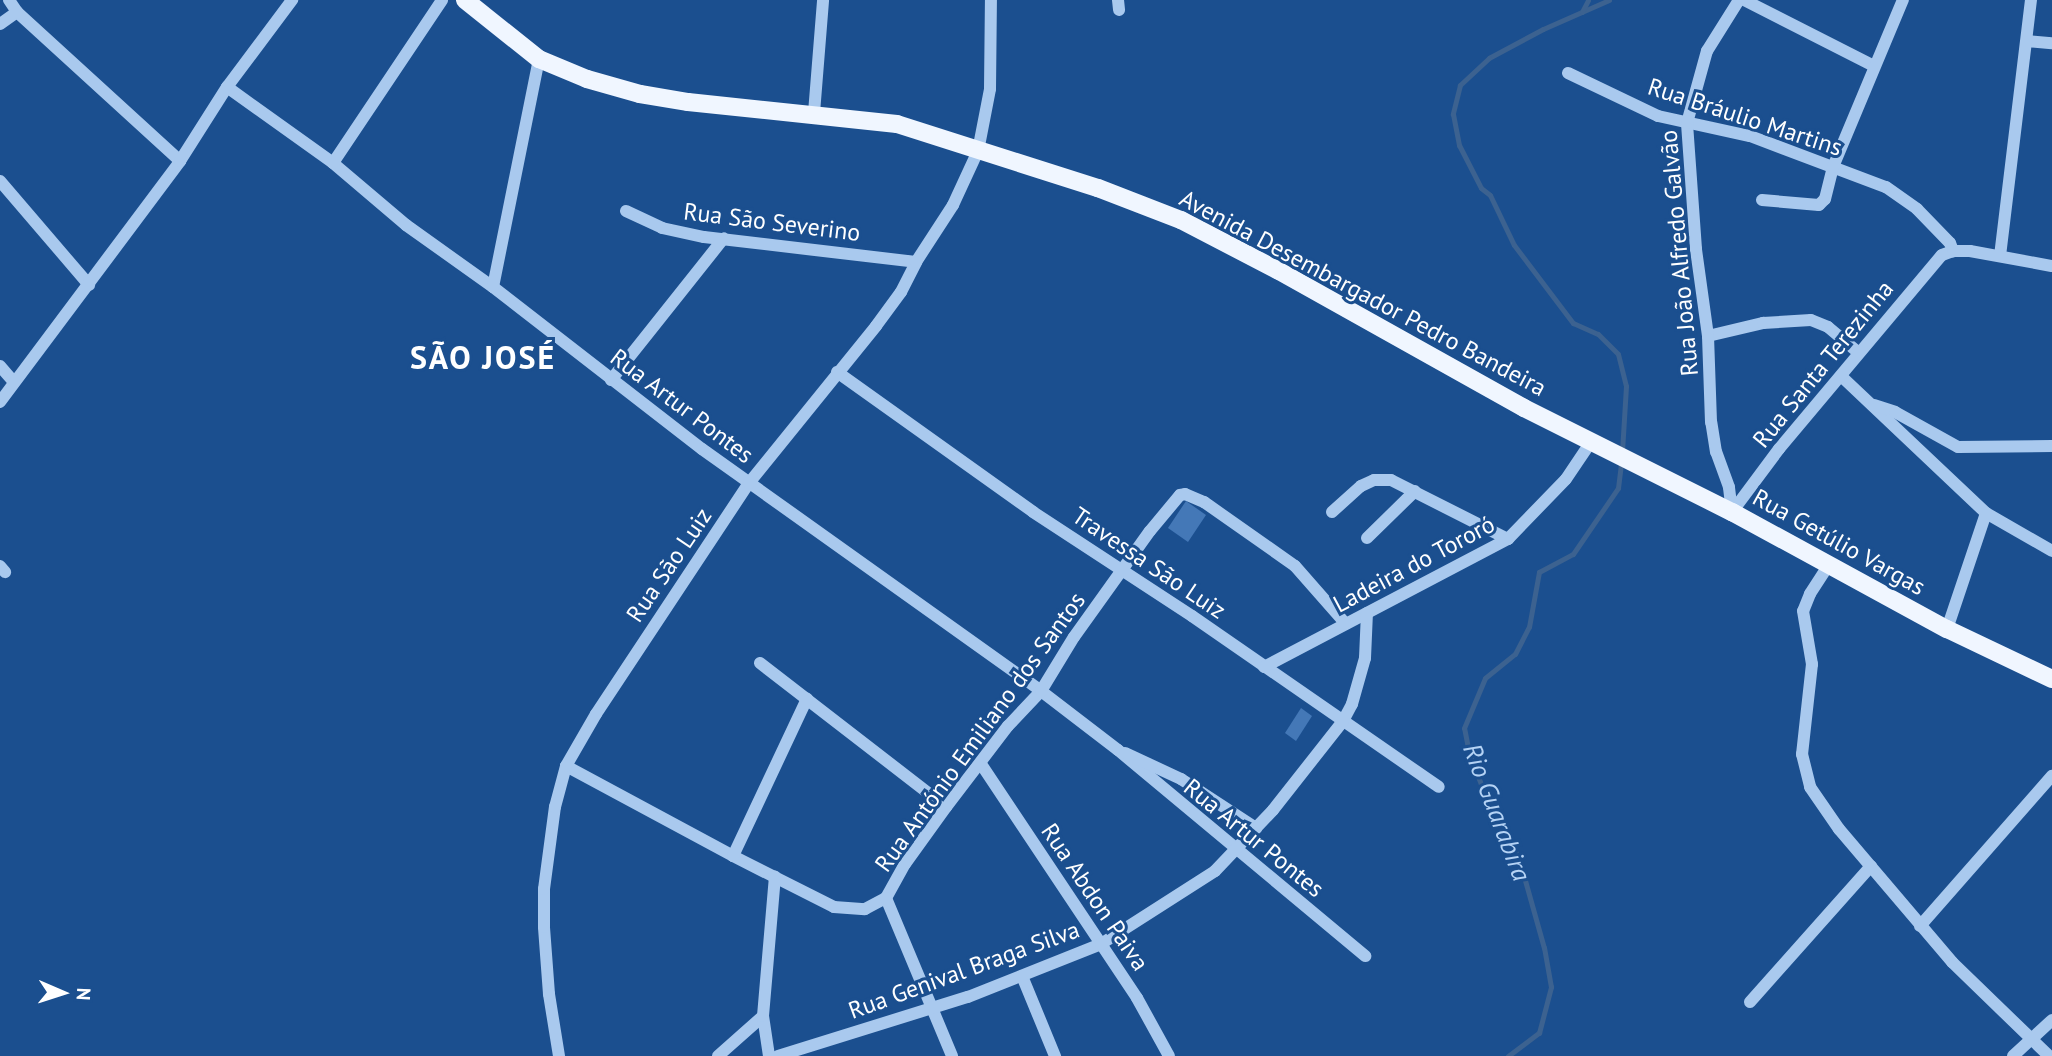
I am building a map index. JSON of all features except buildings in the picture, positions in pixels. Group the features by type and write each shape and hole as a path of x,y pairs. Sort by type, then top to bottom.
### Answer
{"main road":[{"name":"Avenida Desembargador Pedro Bandeira","path":"465,0 539,59 587,79 640,94 688,102 814,113 897,124 1098,188 1181,220 1279,271 1436,362 1597,445"},
{"name":"Rua Getúlio Vargas","path":"1597,445 1732,512 1947,629 2052,680"}],"street":[{"path":"9,0 17,12 180,161"},
{"path":"0,402 13,381 89,285 180,161 227,87 292,0"},
{"path":"332,163 442,0"},
{"path":"814,113 823,0"},
{"name":"Rua São Luiz","path":"559,1056 549,993 544,914 548,852 566,766 596,714 749,483 901,292 916,261 953,205 978,151 990,89 991,0"},
{"path":"1742,0 1874,66"},
{"name":"Rua João Alfredo Galvão","path":"1732,512 1729,487 1716,452 1711,422 1709,336 1696,249 1687,123 1707,51 1742,0"},
{"path":"1762,200 1819,205 1825,199 1833,167 1903,0"},
{"path":"2000,256 2031,0"},
{"path":"0,24 17,12"},
{"path":"2027,41 2052,43"},
{"path":"493,287 539,59"},
{"name":"Rua Bráulio Martins","path":"1568,73 1658,116 1750,136 1886,187 1917,209 1945,237 1953,251"},
{"name":"Rua Artur Pontes","path":"227,87 332,163 406,225 493,287 611,380 749,483 1041,691 1118,750 1365,956"},
{"path":"0,181 89,285"},
{"name":"Rua São Severino","path":"626,211 662,228 704,237 916,261"},
{"path":"611,380 724,238"},
{"path":"1953,251 2052,266"},
{"name":"Rua Santa Terezinha","path":"1732,512 1858,352 1932,264 1953,251"},
{"path":"1709,336 1763,323 1811,320 1828,327 1858,352"},
{"path":"0,366 13,381"},
{"name":"Travessa São Luiz","path":"837,372 1439,787"},
{"path":"1840,376 1986,513 2052,551"},
{"path":"1871,404 1895,412 1958,447 2052,446"},
{"name":"Ladeira do Tororó","path":"1265,667 1508,539 1597,445"},
{"path":"1332,512 1361,486 1374,480 1391,480 1508,539"},
{"path":"1367,538 1415,491"},
{"name":"Rua António Emiliano dos Santos","path":"886,898 905,864 946,807 1007,726 1041,691 1074,638 1150,531 1179,497 1186,494 1245,528 1295,566 1346,624"},
{"path":"1947,629 1986,513"},
{"path":"1828,566 1810,594 1803,611 1812,664 1803,730 1804,770 1810,788 1824,809 1952,962 2049,1056"},
{"name":"Rua Genival Braga Silva","path":"778,1056 799,1053 932,1009 1101,944 1215,870 1256,828 1343,721 1365,658 1367,613"},
{"path":"760,663 946,807"},
{"path":"733,856 807,699"},
{"name":"Rua Artur Pontes","path":"1118,750 1181,779 1256,828"},
{"name":"Rua Abdon Paiva","path":"981,764 1101,944 1169,1056"},
{"path":"566,766 733,856 841,909 865,909 886,898 952,1056"},
{"path":"1920,926 2052,776"},
{"path":"1750,1002 1871,866"},
{"path":"768,1056 764,1016 775,877"},
{"path":"1022,976 1055,1056"},
{"path":"718,1056 764,1016"},
{"path":"2013,1056 2052,1020"}],"waterway":[{"path":"1582,12 1588,0"},
{"name":"Rio Guarabira","path":"1609,0 1543,29 1489,58 1460,85 1453,114 1459,145 1481,188 1490,195 1514,245 1573,323 1598,334 1618,354 1626,386 1622,452"},
{"name":"Rio Guarabira","path":"1508,1056 1539,1033 1551,987 1544,948 1521,866 1502,818 1489,805 1469,753 1464,728 1485,678 1515,654 1529,627 1539,572 1573,554 1618,488 1621,462"}],"district":[{"name":"SÃO JOSÉ","path":"483,357"}]}
